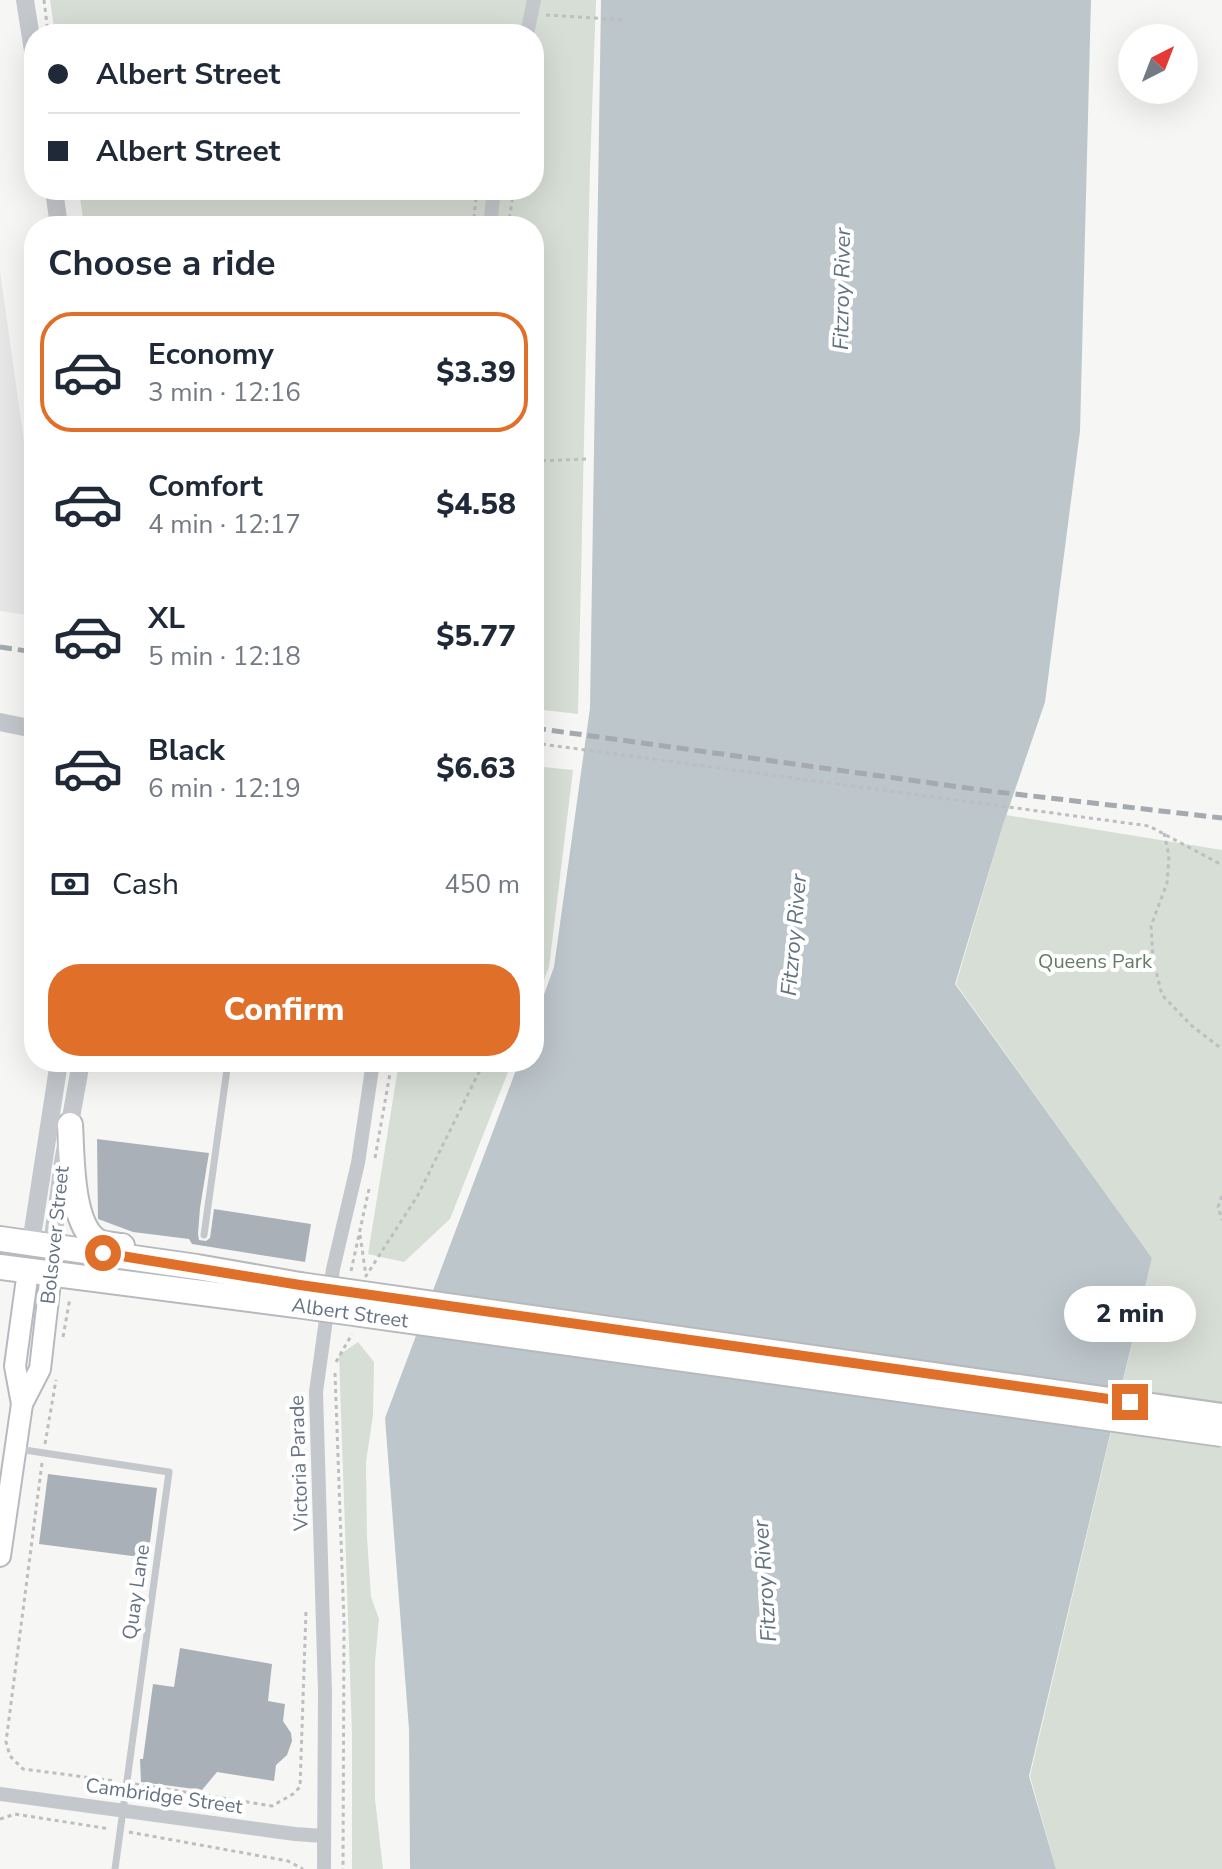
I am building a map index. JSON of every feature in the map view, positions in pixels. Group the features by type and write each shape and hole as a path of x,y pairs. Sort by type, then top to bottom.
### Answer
{"highway":[{"path":"70,1125 77,1209 96,1241 197,1267"},
{"name":"Albert Street","path":"0,1239 197,1267 298,1295 1222,1434"},
{"name":"Bolsover Street","path":"40,1272 41,1244"},
{"name":"Albert Street","path":"0,1267 298,1295 1222,1416"}],"main road":[{"name":"Bolsover Street","path":"0,1556 22,1404 40,1369 40,1272"}],"street":[{"path":"25,0 29,24"},
{"path":"529,24 534,0"},
{"name":"Bolsover Street","path":"41,1244 58,1072"},
{"name":"Bolsover Street","path":"41,1244 70,1125 79,1072"},
{"name":"Victoria Parade","path":"324,1869 325,1692 316,1392 333,1269 358,1163 372,1072"},
{"name":"Cambridge Street","path":"0,1794 323,1836"}],"lane":[{"path":"204,1235 227,1072"},
{"name":"Quay Lane","path":"16,1449 169,1472 115,1869"}],"path":[{"path":"44,0 48,24"},
{"path":"542,15 625,20"},
{"path":"544,461 588,459"},
{"path":"544,744 1149,826 1222,865"},
{"path":"1164,833 1169,856 1167,883 1151,926 1153,959 1162,995 1192,1026 1222,1049"},
{"path":"375,1157 390,1072"},
{"path":"360,1231 366,1276 418,1195 479,1072"},
{"path":"350,1274 369,1187"},
{"path":"1222,1196 1218,1207 1222,1220"},
{"path":"336,1353 335,1406 344,1623 343,1869"},
{"path":"0,1819 15,1814 120,1830 288,1861 303,1869"}],"shaded area":[{"path":"0,271 24,442 24,615 0,611"}],"green space":[{"path":"50,0 596,0 578,714 544,710 544,216 83,216 80,200 544,200 544,24 54,24"},
{"path":"544,767 573,770 549,967 544,980"},
{"name":"Queens Park","path":"1006,815 1222,850 1222,1869 1056,1869 1030,1776 1152,1258 956,984"},
{"path":"397,1072 508,1072 450,1219 404,1262 368,1254"},
{"path":"358,1342 374,1362 373,1415 366,1462 367,1537 371,1597 379,1619 375,1662 375,1799 383,1869 352,1869 352,1734 339,1355"}],"water":[{"name":"Fitzroy River","path":"601,0 1091,0 1080,431 1045,702 1003,825 955,984 1152,1258 1029,1776 1056,1869 410,1869 409,1729 385,1418 515,1072 544,1072 544,994 554,967 590,708"}],"building":[{"path":"97,1139 209,1153 200,1208 199,1240 210,1238 214,1209 311,1224 305,1262 192,1244 189,1239 133,1232 98,1219"},
{"path":"48,1474 157,1488 148,1558 39,1544"},
{"path":"180,1648 272,1664 268,1701 285,1704 283,1721 292,1741 287,1755 276,1765 274,1781 217,1772 202,1790 141,1782 140,1759 143,1759 153,1684 174,1687"}],"railway":[{"path":"0,647 24,651"},
{"path":"544,729 989,791 1222,818"}],"route":[{"path":"103,1253 300,1285 1130,1402"}]}
